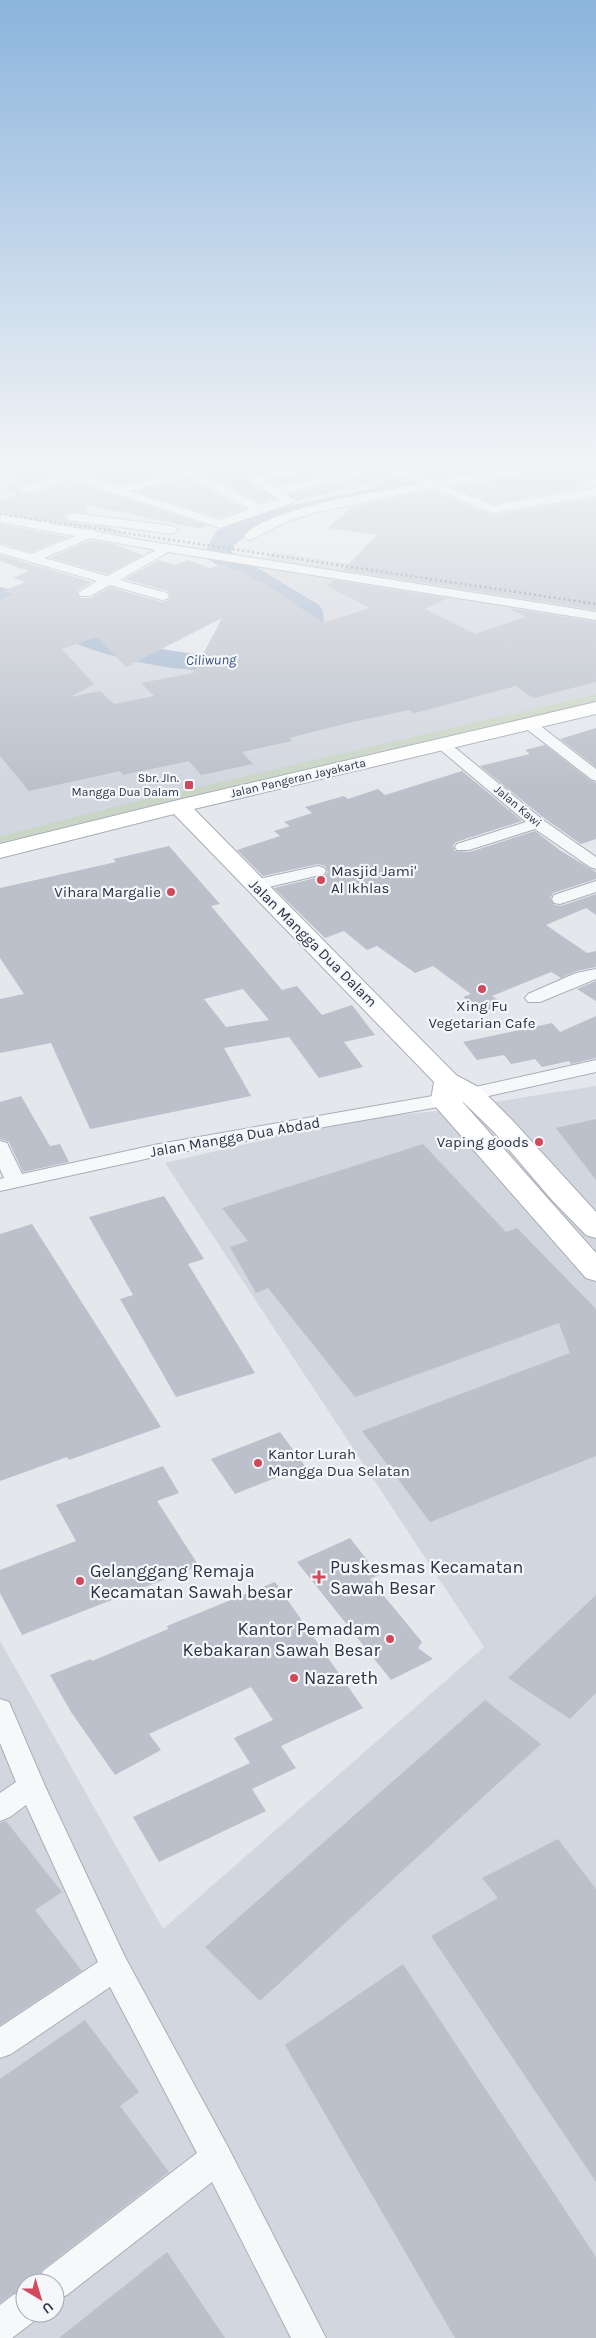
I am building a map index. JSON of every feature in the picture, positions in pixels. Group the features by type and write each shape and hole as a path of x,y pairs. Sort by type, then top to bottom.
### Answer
{"main road":[{"name":"Jalan Pangeran Jayakarta","path":"0,836 370,755 596,694"},
{"name":"Jalan Pangeran Jayakarta","path":"370,755 442,744 596,708"},
{"name":"Jalan Pangeran Jayakarta","path":"0,851 178,806 320,766"},
{"name":"Jalan Mangga Dua Dalam","path":"178,806 256,885 446,1090 596,1271"},
{"name":"Jalan Mangga Dua Dalam","path":"446,1090 471,1094 503,1126 561,1193 596,1229"}],"street":[{"path":"75,570 162,596"},
{"path":"85,593 128,570"},
{"path":"305,570 596,616"},
{"path":"528,724 596,776"},
{"name":"Jalan Kawi","path":"442,744 537,822 592,856"},
{"path":"463,847 537,822"},
{"path":"256,885 318,871"},
{"path":"560,899 596,886"},
{"path":"534,998 582,977 596,974"},
{"path":"471,1094 596,1066"},
{"name":"Jalan Mangga Dua Abdad","path":"8,1183 446,1090"},
{"path":"0,1147 8,1183"},
{"path":"0,1710 31,1786 114,1967 309,2338"},
{"path":"0,1809 31,1786"},
{"path":"0,2044 114,1967"},
{"path":"65,2275 216,2158"},
{"path":"0,2326 15,2314"}],"shaded area":[{"path":"260,570 387,570 596,605 596,694 0,836 0,598 118,653 222,663 317,619 299,593"},
{"path":"596,1086 596,2338 0,2338 0,1641 163,1929 484,1647 165,1163 350,1120 436,1111"}],"green space":[{"path":"596,694 596,708 0,851 0,836 131,803"}],"building":[{"path":"26,570 51,570 92,582 77,591 80,598 91,598 110,587 161,602 167,601 171,597 168,591 125,579 141,570 239,570 267,585 323,623 370,608 327,586 333,580 448,598 425,609 475,634 526,617 508,608 596,622 596,682 533,698 516,686 414,713 409,710 344,724 289,738 292,741 242,752 253,764 201,775 189,761 123,775 120,771 29,791 0,756 0,600 13,594 4,591 25,582 13,578 29,571","holes":["222,618 193,673 141,683 154,696 114,704 100,691 70,697 94,684 62,649 97,637 126,667"]},
{"path":"93,570 114,570 107,574"},
{"path":"344,570 596,570 596,610"},
{"path":"596,728 596,767 560,739"},
{"path":"545,745 596,783 596,839 581,844 544,818 480,766 530,754 525,750"},
{"path":"462,771 522,821 456,842 453,846 455,851 470,852 535,831 561,851 596,872 596,879 553,893 550,898 554,905 561,906 596,894 596,915 586,908 546,925 587,953 596,951 596,967 576,971 561,978 551,972 492,996 504,1004 484,1012 463,997 471,994 433,966 415,973 377,946 367,950 344,931 325,938 274,888 324,876 328,872 325,866 318,864 263,876 237,850 280,836 274,831 290,826 284,822 312,813 305,807 344,796 348,799 378,789 385,795"},
{"path":"169,846 220,904 211,906 282,990 297,986 322,1015 352,1005 375,1035 344,1042 363,1067 319,1078 289,1037 224,1048 251,1096 90,1129 51,1043 0,1053 0,999 24,994 0,958 0,888 116,862 113,859","holes":["243,989 269,1020 226,1027 204,999"]},
{"path":"596,981 596,1001 577,989"},
{"path":"596,1016 596,1058 571,1064 569,1061 542,1067 535,1059 511,1064 504,1055 477,1060 463,1042 552,1023 560,1032"},
{"path":"21,1096 50,1146 60,1144 69,1162 23,1172 9,1142 0,1139 0,1102"},
{"path":"596,1119 596,1180 556,1128"},
{"path":"423,1144 506,1232 517,1228 596,1309 596,1456 430,1522 362,1431 570,1353 559,1323 355,1397 268,1288 256,1293 230,1247 248,1241 222,1208"},
{"path":"164,1196 204,1259 188,1264 255,1373 176,1397 120,1299 133,1295 89,1217"},
{"path":"32,1224 161,1427 69,1460 67,1457 0,1481 0,1234"},
{"name":"Kantor Lurah Mangga Dua Selatan","path":"280,1432 305,1466 235,1494 211,1459"},
{"name":"Gelanggang Remaja Kecamatan Sawah besar","path":"163,1466 179,1493 157,1501 199,1566 22,1635 0,1593 0,1570 76,1541 56,1505"},
{"path":"350,1538 379,1575 370,1579 422,1642 418,1648 433,1659 391,1680 297,1562"},
{"path":"275,1582 363,1708 281,1746 296,1768 252,1789 266,1811 159,1862 133,1817 250,1763 234,1738 273,1720 251,1687 149,1734 161,1750 115,1775 71,1712 50,1675 91,1659 92,1661 168,1629 167,1626"},
{"path":"596,1595 596,1693 570,1719 508,1678"},
{"path":"485,1700 541,1744 260,2001 205,1947"},
{"path":"6,1821 62,1892 35,1910 82,1971 0,2025 0,1823"},
{"path":"558,1839 596,1889 596,2182 431,1936 498,1898 482,1878"},
{"path":"403,1964 596,2257 596,2338 455,2338 285,2045"},
{"path":"85,2020 139,2092 120,2106 169,2172 42,2270 41,2273 15,2273 15,2293 0,2303 0,2079"},
{"path":"167,2252 225,2338 59,2338"}],"waterway":[{"name":"Ciliwung","path":"0,595 94,641 179,661 230,662 249,660 274,651 299,637 311,622 310,611 243,570"}],"railway":[{"path":"372,570 596,604"}],"place":[{"name":"Sbr. Jln. Mangga Dua Dalam","path":"189,785"},
{"name":"Masjid Jami' Al Ikhlas","path":"321,880"},
{"name":"Vihara Margalie","path":"171,892"},
{"name":"Xing Fu Vegetarian Cafe","path":"482,989"},
{"name":"Vaping goods","path":"539,1142"},
{"name":"Kantor Lurah Mangga Dua Selatan","path":"258,1463"},
{"name":"Puskesmas Kecamatan Sawah Besar","path":"319,1577"},
{"name":"Gelanggang Remaja Kecamatan Sawah besar","path":"80,1581"},
{"name":"Kantor Pemadam Kebakaran Sawah Besar","path":"390,1639"},
{"name":"Nazareth","path":"294,1678"}]}
